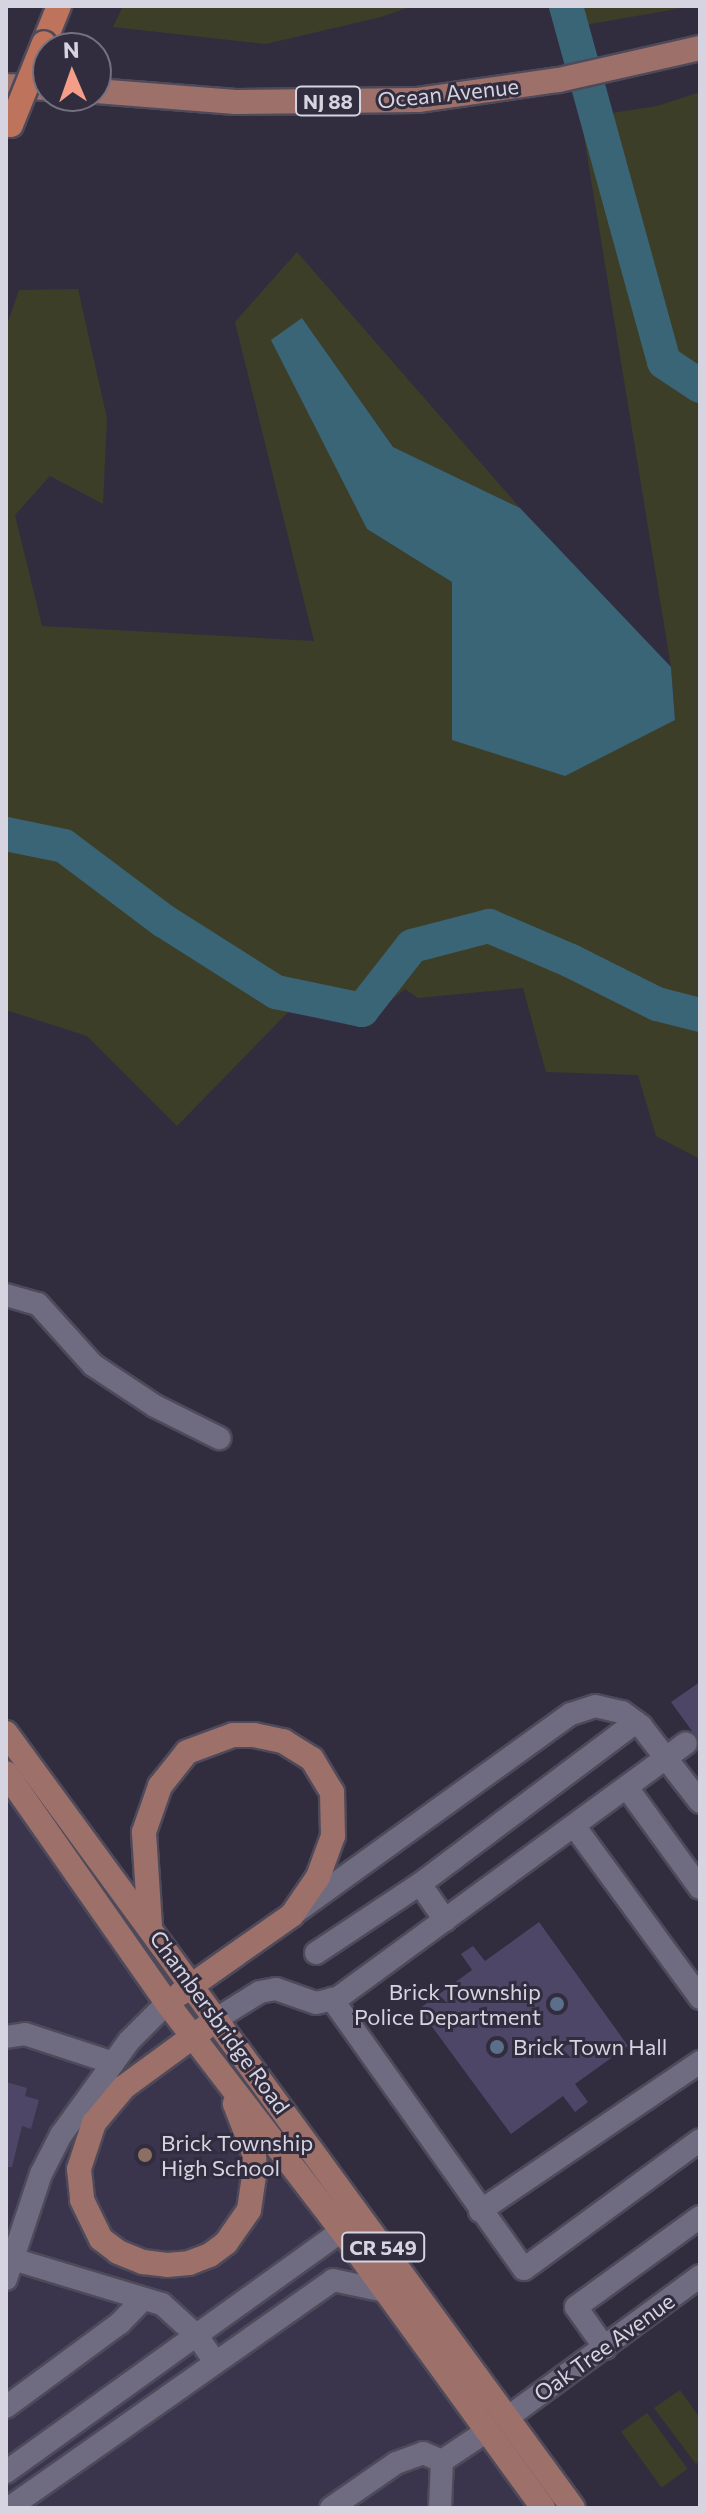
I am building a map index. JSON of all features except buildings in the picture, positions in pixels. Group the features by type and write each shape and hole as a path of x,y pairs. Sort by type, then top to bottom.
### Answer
{"highway":[{"path":"9,132 59,6"}],"main road":[{"name":"Ocean Avenue","path":"112,92 236,102 418,100 559,80 700,48"},
{"path":"6,86 32,87"},
{"name":"Chambersbridge Road","path":"6,1733 218,2018 573,2508"},
{"path":"150,1926 143,1856 150,1808 160,1786 187,1752 233,1735 254,1735 283,1741 312,1759 332,1792 333,1836 318,1877 292,1915 167,2003"},
{"name":"Chambersbridge Road","path":"6,1773 167,2003 342,2231 543,2508"},
{"path":"218,2018 124,2087 94,2123 79,2169 82,2200 101,2239 118,2252 143,2262 189,2263 210,2255 226,2243 249,2210 253,2192 254,2153 226,2079"}],"lane":[{"path":"6,1295 38,1304 93,1365 155,1406 219,1438"},
{"path":"292,1915 571,1714 595,1706 622,1712 636,1722 669,1759 700,1802"},
{"path":"316,1953 420,1884 636,1722"},
{"path":"218,2018 260,1992 276,1989 316,2003 332,1999 628,1789 686,1743"},
{"path":"628,1789 700,1888"},
{"path":"575,1827 700,1998"},
{"path":"420,1884 445,1920"},
{"path":"332,1999 524,2269 700,2140"},
{"path":"167,2003 113,2063 61,2135 41,2174 8,2265 162,2304 197,2336 215,2362"},
{"path":"6,2037 25,2034 113,2063"},
{"path":"480,2211 700,2062"},
{"path":"61,2135 124,2087"},
{"path":"605,2348 576,2307 700,2217"},
{"path":"41,2485 11,2461 197,2336 342,2231"},
{"name":"Oak Tree Avenue","path":"507,2418 700,2276"},
{"path":"9,2507 333,2280 385,2291"},
{"path":"6,2407 120,2323 143,2299"},
{"path":"442,2461 487,2431"},
{"path":"331,2508 396,2463 423,2453 442,2461"},
{"path":"440,2508 442,2461"}],"shaded area":[{"name":"Brick Township High School","path":"19,1790 543,2508 6,2508 6,1800"}],"green space":[{"path":"123,6 413,6 381,17 266,44 113,27"},
{"path":"548,6 694,6 556,30"},
{"path":"700,92 700,1159 656,1136 638,1075 546,1072 523,988 418,998 405,989 391,1000 295,1005 177,1126 87,1036 6,1010 6,328 19,290 78,289 107,418 103,504 50,476 15,515 42,626 314,641 235,322 297,252 520,508 393,447 302,318 367,529 452,582 452,739 675,720 671,667 581,118 657,106"},
{"path":"680,2390 700,2418 700,2461 696,2464 654,2408"},
{"path":"647,2413 688,2469 662,2488 621,2432"}],"water":[{"path":"302,318 393,447 520,508 671,667 675,720 565,776 452,740 452,582 367,529 271,340"}],"waterway":[{"path":"566,6 664,362 700,386"},
{"path":"6,834 64,846 164,921 276,992 362,1010 412,946 489,926 571,961 657,1004 700,1015"}],"place":[{"name":"Brick Township Police Department","path":"557,2004"},
{"name":"Brick Town Hall","path":"497,2047"},
{"name":"Brick Township High School","path":"145,2155"}]}
